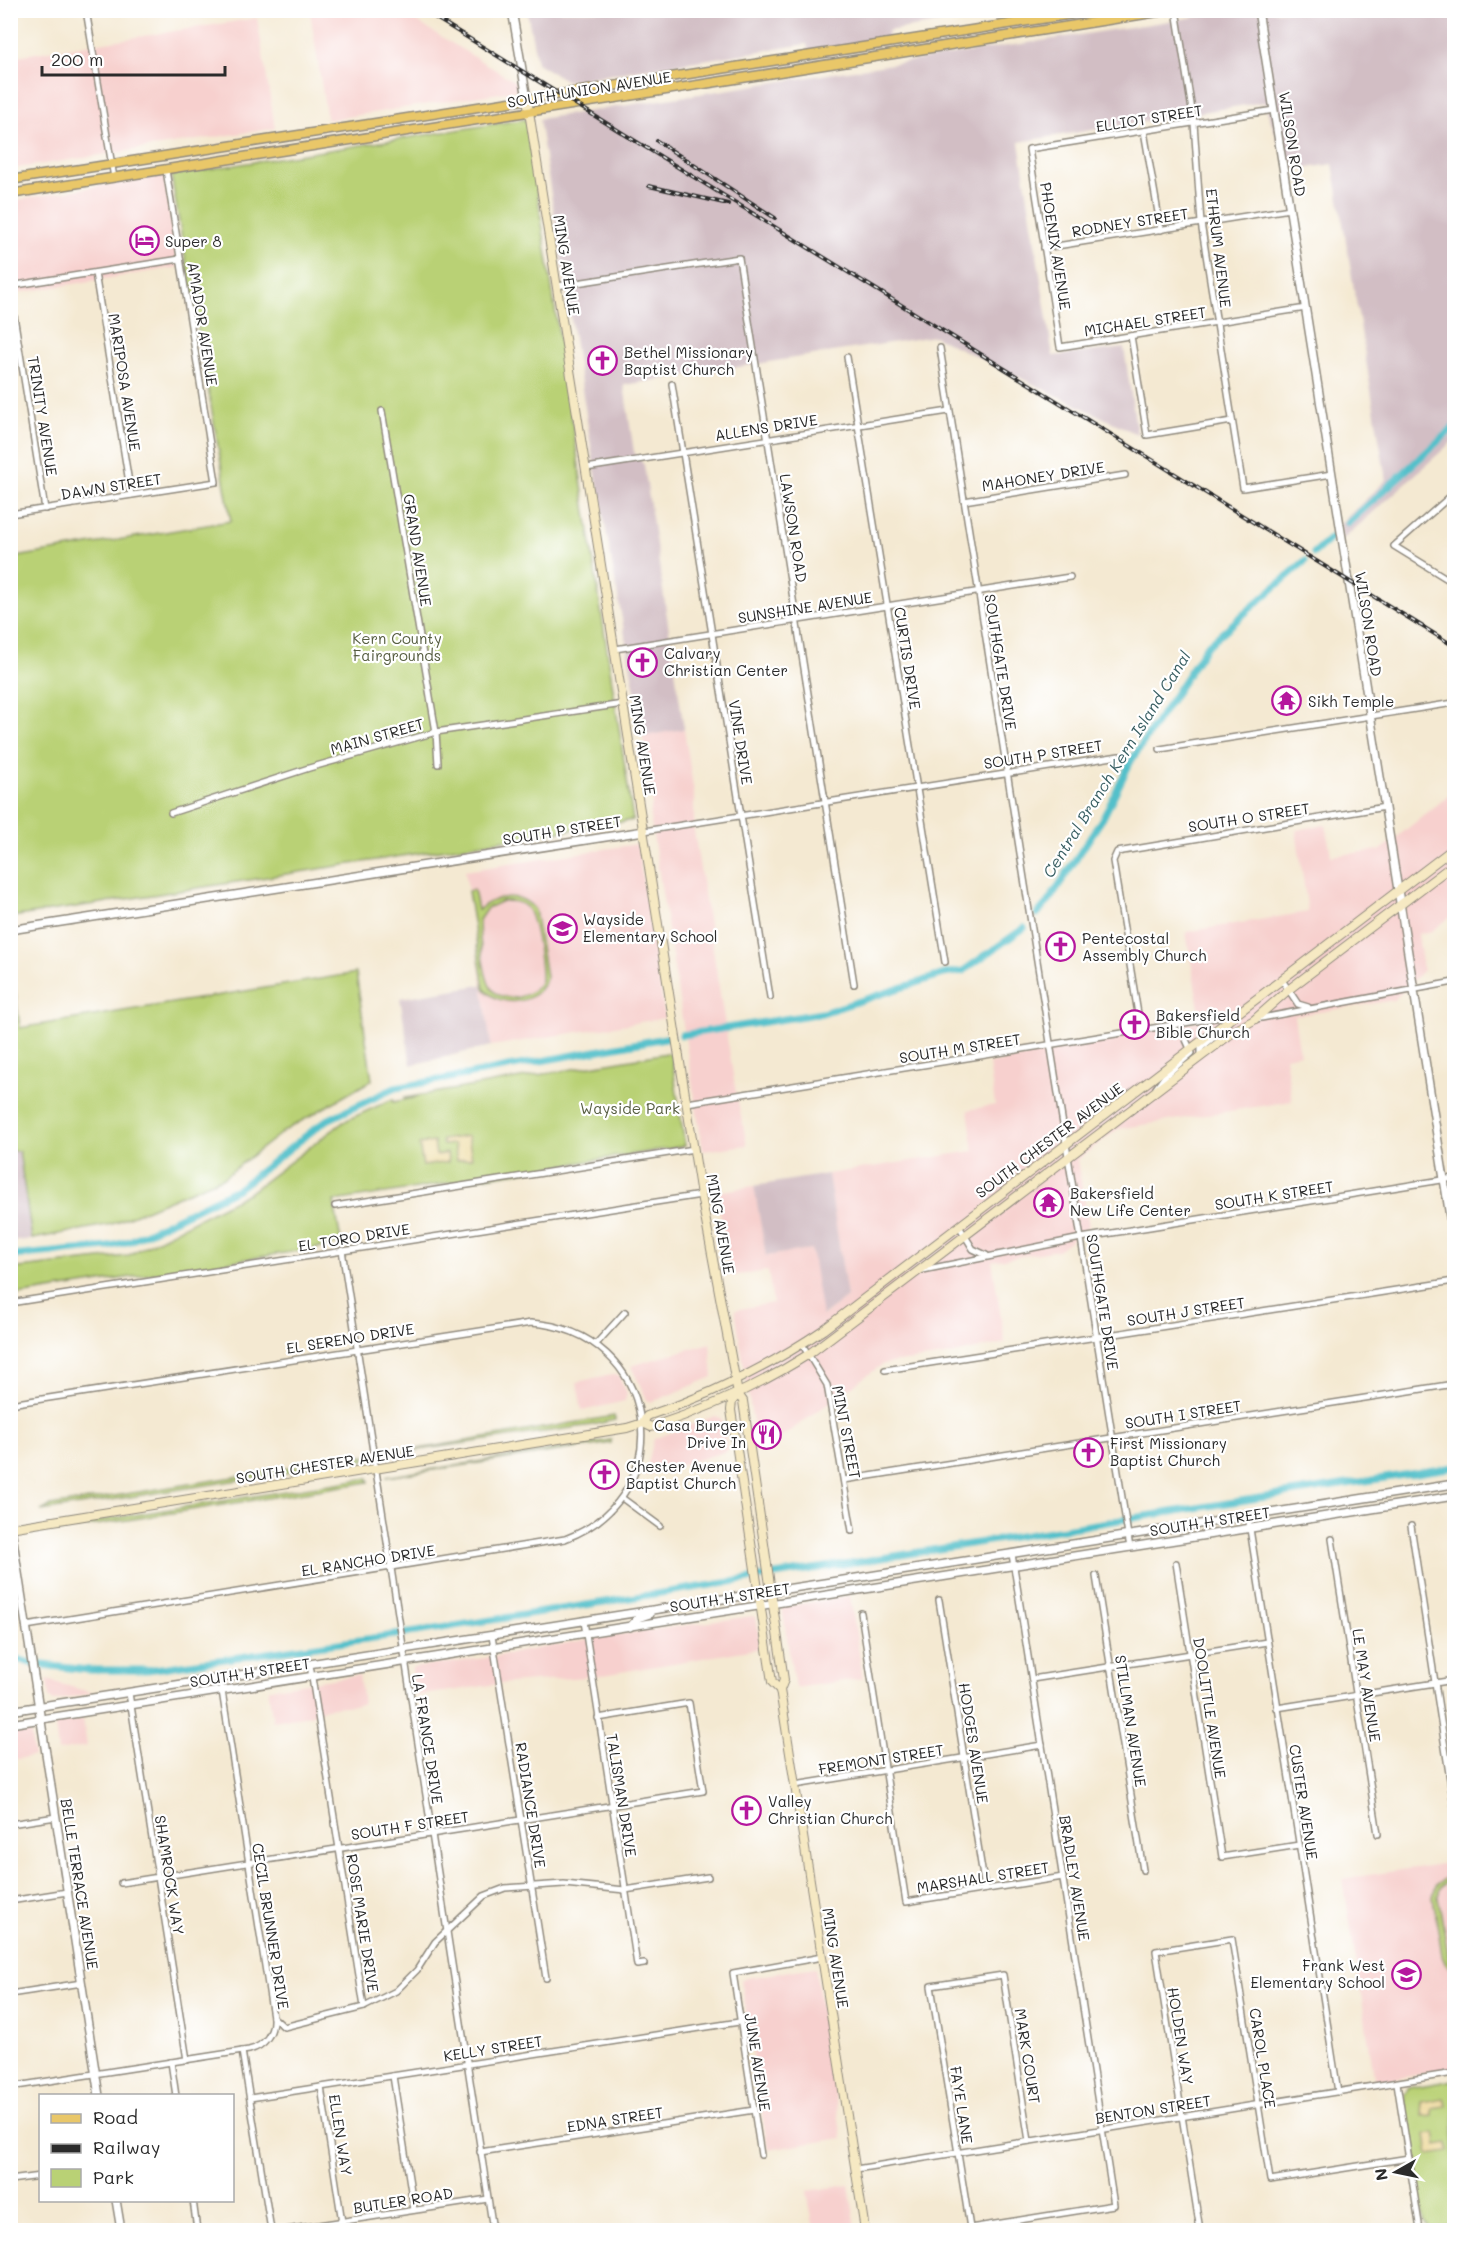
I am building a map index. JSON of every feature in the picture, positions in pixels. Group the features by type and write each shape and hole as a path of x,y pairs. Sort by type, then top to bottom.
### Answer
{"main road":[{"name":"SOUTH UNION AVENUE","path":"10,180 1099,10"},
{"name":"SOUTH UNION AVENUE","path":"10,194 1171,10"},
{"path":"970,42 975,36 1021,28 1029,21"},
{"path":"916,50 922,44 961,38 964,32"},
{"path":"861,59 866,53 884,50 902,41"},
{"path":"787,71 791,65 831,59 843,51"},
{"path":"714,82 727,74 761,68 774,61"},
{"path":"638,94 646,88 698,79 700,73"},
{"name":"MING AVENUE","path":"527,99 701,1195 738,1394 743,1401 784,1680 780,1690 865,2230"},
{"name":"SOUTH CHESTER AVENUE","path":"643,1423 647,1416 736,1382 802,1344 1455,848"},
{"name":"SOUTH CHESTER AVENUE","path":"11,1525 597,1434 643,1423 651,1427 738,1394 809,1354 1154,1092 1254,1020 1288,990 1455,864"},
{"name":"MING AVENUE","path":"738,1394 732,1401 731,1410 772,1682 780,1690"}],"street":[{"path":"86,10 114,178"},
{"path":"512,10 527,99"},
{"name":"ETHRUM AVENUE","path":"1176,10 1194,123 1201,223 1243,488 1332,474"},
{"name":"WILSON ROAD","path":"1258,10 1455,1242"},
{"name":"ELLIOT STREET","path":"1029,149 1274,110"},
{"path":"1144,131 1161,230"},
{"name":"PHOENIX AVENUE","path":"1029,149 1060,347"},
{"name":"AMADOR AVENUE","path":"166,170 216,482"},
{"name":"RODNEY STREET","path":"1044,248 1290,209"},
{"name":"LAWSON ROAD","path":"557,286 738,258 854,984"},
{"path":"10,286 180,259"},
{"name":"MARIPOSA AVENUE","path":"95,273 130,495"},
{"name":"TRINITY AVENUE","path":"10,291 45,509"},
{"name":"MICHAEL STREET","path":"1060,347 1306,308"},
{"path":"1131,336 1147,435 1232,421"},
{"name":"SOUTHGATE DRIVE","path":"940,348 1130,1548"},
{"name":"CURTIS DRIVE","path":"847,357 945,962"},
{"name":"VINE DRIVE","path":"672,384 770,997"},
{"name":"GRAND AVENUE","path":"382,411 436,732 438,764"},
{"name":"ALLENS DRIVE","path":"586,468 950,411"},
{"name":"MAHONEY DRIVE","path":"964,501 1125,476"},
{"name":"DAWN STREET","path":"10,514 216,482"},
{"path":"1455,493 1395,546 1455,583"},
{"name":"SUNSHINE AVENUE","path":"615,649 1070,577"},
{"path":"1160,749 1455,703"},
{"name":"MAIN STREET","path":"171,813 304,770 436,732 623,705"},
{"name":"SOUTH P STREET","path":"10,930 1119,756"},
{"name":"SOUTH O STREET","path":"1141,1032 1113,861 1117,852 1385,807"},
{"path":"1282,980 1298,1004 1316,1008"},
{"path":"1254,1020 1455,982"},
{"path":"1201,1057 1201,1048 1224,1029 1233,1018"},
{"name":"SOUTH M STREET","path":"687,1103 1233,1018"},
{"path":"1154,1092 1165,1076 1191,1055 1192,1048 1183,1033 1167,1027"},
{"path":"335,1206 694,1149"},
{"name":"SOUTH K STREET","path":"921,1270 1081,1238 1455,1178"},
{"name":"EL TORO DRIVE","path":"10,1303 701,1195"},
{"path":"960,1226 973,1249 980,1254 994,1255"},
{"name":"LA FRANCE DRIVE","path":"342,1251 402,1628 404,1663 430,1834 493,2230"},
{"name":"SOUTH J STREET","path":"885,1370 1455,1281"},
{"path":"596,1344 625,1312"},
{"name":"EL SERENO DRIVE","path":"10,1404 531,1323 569,1330 596,1344 613,1359 627,1378 643,1423"},
{"name":"MINT STREET","path":"802,1344 827,1385 852,1531"},
{"name":"SOUTH I STREET","path":"844,1480 1455,1384"},
{"name":"EL RANCHO DRIVE","path":"26,1626 565,1539 599,1522 622,1498 638,1464 643,1423"},
{"name":"SOUTH H STREET","path":"10,1711 492,1636 771,1588 1012,1554 1455,1484"},
{"name":"SOUTH H STREET","path":"10,1724 1455,1496"},
{"path":"622,1498 660,1526"},
{"name":"CUSTER AVENUE","path":"1248,1516 1338,2092"},
{"name":"BELLE TERRACE AVENUE","path":"11,1525 99,2094"},
{"path":"1411,1526 1455,1806"},
{"name":"LE MAY AVENUE","path":"1332,1539 1378,1834"},
{"name":"BRADLEY AVENUE","path":"970,2228 1114,2205 1012,1554"},
{"name":"DOOLITTLE AVENUE","path":"1176,1563 1222,1857 1299,1845"},
{"name":"STILLMAN AVENUE","path":"1096,1576 1143,1870"},
{"name":"HODGES AVENUE","path":"939,1600 985,1889"},
{"path":"630,1626 638,1618 669,1607"},
{"path":"861,1613 886,1770"},
{"name":"TALISMAN DRIVE","path":"584,1621 637,1965 644,1965"},
{"name":"RADIANCE DRIVE","path":"492,1636 546,1978"},
{"path":"1032,1679 1267,1642"},
{"name":"ROSE MARIE DRIVE","path":"310,1665 364,2007"},
{"name":"CECIL BRUNNER DRIVE","path":"220,1678 273,2017 272,2029 266,2041 254,2049 242,2051"},
{"path":"1277,1708 1455,1680"},
{"name":"SHAMROCK WAY","path":"129,1694 187,2060"},
{"name":"SOUTH F STREET","path":"121,1883 703,1791 689,1703 598,1718"},
{"name":"FREMONT STREET","path":"795,1785 1042,1745"},
{"name":"MARSHALL STREET","path":"886,1770 906,1902 1063,1877"},
{"path":"10,1824 56,1817"},
{"path":"273,2017 284,2027 364,2007 396,1991 417,1970 435,1942 484,1896 505,1888 564,1884 625,1890 708,1876"},
{"path":"10,1901 67,1892"},
{"name":"HOLDEN WAY","path":"1200,2230 1156,1951 1232,1939"},
{"name":"CAROL PLACE","path":"1232,1939 1270,2180 1409,2158"},
{"name":"JUNE AVENUE","path":"761,2155 733,1973 822,1957"},
{"name":"FAYE LANE","path":"970,2228 932,1986 1003,1975"},
{"name":"MARK COURT","path":"1003,1975 1029,2141"},
{"path":"10,1994 82,1983"},
{"name":"KELLY STREET","path":"250,2098 739,2022"},
{"path":"10,2087 242,2051 271,2230"},
{"path":"171,2062 176,2094"},
{"name":"BENTON STREET","path":"856,2169 1455,2073"},
{"path":"393,2076 414,2211"},
{"path":"1397,2083 1420,2230"},
{"name":"ELLEN WAY","path":"321,2087 342,2222"},
{"name":"EDNA STREET","path":"480,2152 753,2110"},
{"path":"10,2180 39,2176"},
{"name":"BUTLER ROAD","path":"286,2230 488,2199"},
{"path":"116,2202 122,2230"},
{"path":"193,2202 197,2230"}],"shaded area":[{"path":"310,11 399,11 517,83 518,90 327,120"},
{"path":"527,11 1016,11 887,31 889,43 809,56 807,44 567,81 537,63"},
{"path":"1233,11 1454,11 1454,440 1342,540 1340,524 1386,480 1333,164 1289,171 1264,102 1019,142 1053,356 1124,348 1137,434 934,336 624,385 634,452 644,465 684,729 643,736 593,458 539,119"},
{"path":"257,18 275,128 11,169 11,57"},
{"path":"164,175 178,267 11,294 11,201"},
{"path":"684,729 694,793 694,831 735,1087 747,1145 703,1151 650,816 653,799 643,736"},
{"path":"1454,791 1454,914 1432,931 1418,934 1423,970 1394,1000 1294,1016 1300,1054 1285,1057 1292,1101 1118,1129 1077,1160 1089,1226 1058,1250 992,1261 1005,1343 944,1356 883,1364 767,1447 757,1447 735,1310 773,1303 768,1271 730,1276 717,1192 754,1186 766,1256 811,1249 823,1316 847,1297 828,1174 974,1151 968,1110 995,1105 989,1064 1201,1020 1186,932 1308,912 1296,830 1326,825 1331,856 1381,850"},
{"name":"Wayside Elementary School","path":"637,844 665,1018 491,1046 465,871"},
{"path":"482,985 491,1046 411,1065 400,998"},
{"path":"19,1150 32,1239 11,1242 10,1151"},
{"path":"828,1174 847,1297 822,1316 811,1249 766,1256 754,1186"},
{"path":"710,1343 713,1377 652,1402 647,1400 631,1366"},
{"path":"612,1374 618,1375 627,1393 625,1401 582,1411 577,1382"},
{"path":"715,1416 721,1418 727,1451 645,1476 654,1439"},
{"path":"850,1596 863,1678 795,1688 782,1607"},
{"path":"756,1617 761,1648 597,1676 498,1684 415,1696 412,1668 493,1657 588,1639"},
{"path":"359,1675 363,1704 326,1708 310,1715 273,1721 268,1689"},
{"path":"47,1680 93,1693 54,1701 49,1698"},
{"path":"83,1719 87,1746 58,1751 55,1724"},
{"path":"24,1728 30,1732 34,1756 11,1760 11,1730"},
{"name":"Frank West Elementary School","path":"1454,1862 1454,2069 1375,2082 1343,1879"},
{"path":"815,1967 842,2138 768,2150 741,1979"},
{"path":"849,2185 856,2227 814,2230 807,2191"}],"green space":[{"name":"Kern County Fairgrounds","path":"526,119 633,820 11,917 11,558 231,521 171,175"},
{"path":"474,890 478,910 492,901 507,897 522,900 535,910 546,977 536,993 528,998 519,1001 500,999 491,995 484,988 468,891","holes":["502,901 520,903 525,906 532,919 537,942 541,981 529,993 515,998 503,996 492,990 485,972 481,944 479,920 487,908"]},
{"path":"11,961 20,1028 356,973 372,1080 284,1131 224,1177 112,1224 32,1239 19,1151 11,1151"},
{"name":"Wayside Park","path":"671,1054 685,1146 334,1201 341,1242 329,1246 11,1296 11,1269 127,1256 250,1192 345,1121 393,1099 393,1102 419,1097 404,1098"},
{"path":"614,1416 615,1420 592,1425 383,1455"},
{"path":"611,1440 611,1443 386,1477"},
{"path":"365,1456 366,1460 41,1511 51,1506"},
{"path":"368,1478 369,1482 57,1531 57,1527"},
{"path":"1454,1872 1454,1876 1440,1887 1438,1897 1448,1955 1454,1970 1446,1964 1442,1955 1433,1897 1436,1885"},
{"path":"1454,2080 1454,2224 1431,2228 1424,2221 1404,2095 1409,2088"}],"sand":[{"path":"468,1136 472,1158 457,1160 454,1144 443,1145 442,1140"},
{"path":"434,1142 436,1155 447,1153 448,1162 423,1166 419,1144"},
{"path":"1444,2098 1446,2106 1432,2108 1432,2115 1423,2116 1421,2102"},
{"path":"1435,2133 1437,2145 1448,2143 1450,2151 1429,2154 1426,2135"}],"waterway":[{"name":"Central Branch Kern Island Canal","path":"1348,523 1454,427"},
{"name":"Central Branch Kern Island Canal","path":"1314,553 1333,536"},
{"name":"Central Branch Kern Island Canal","path":"1037,914 1048,902 1104,816 1131,761 1206,647 1305,561"},
{"name":"Central Branch Kern Island Canal","path":"682,1035 822,1013 944,974 963,971 1024,928"},
{"name":"Central Branch Kern Island Canal","path":"10,1256 108,1247 130,1241 239,1188 325,1121 395,1088 671,1037"},
{"path":"10,1657 34,1664 88,1670 147,1670 416,1632 1454,1467"}],"railway":[{"path":"423,10 1454,646"},
{"path":"657,141 775,218"},
{"path":"649,186 728,204"}],"place":[{"name":"Super 8","path":"144,241"},
{"name":"Bethel Missionary Baptist Church","path":"603,361"},
{"name":"Calvary Christian Center","path":"643,662"},
{"name":"Sikh Temple","path":"1287,701"},
{"name":"Wayside Elementary School","path":"562,928"},
{"name":"Pentecostal Assembly Church","path":"1061,947"},
{"name":"Bakersfield Bible Church","path":"1135,1024"},
{"name":"Bakersfield New Life Center","path":"1049,1202"},
{"name":"Casa Burger Drive In","path":"767,1434"},
{"name":"First Missionary Baptist Church","path":"1089,1452"},
{"name":"Chester Avenue Baptist Church","path":"605,1475"},
{"name":"Valley Christian Church","path":"747,1810"},
{"name":"Frank West Elementary School","path":"1406,1974"}]}
